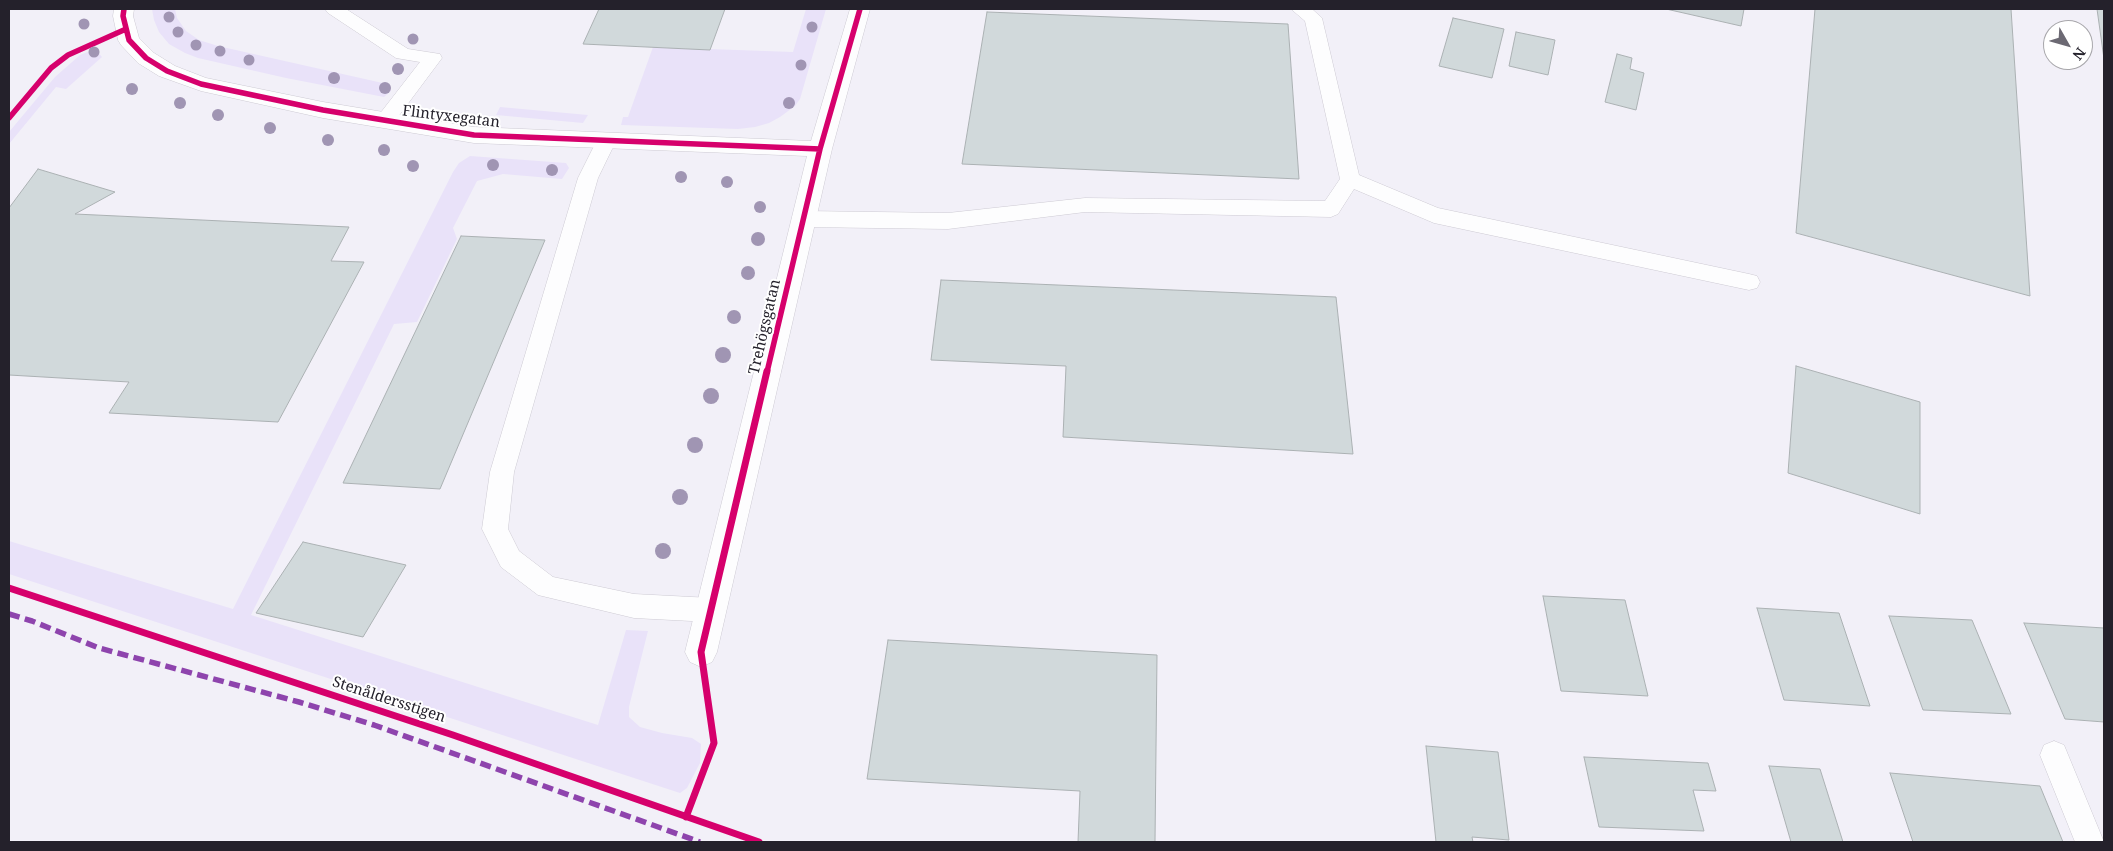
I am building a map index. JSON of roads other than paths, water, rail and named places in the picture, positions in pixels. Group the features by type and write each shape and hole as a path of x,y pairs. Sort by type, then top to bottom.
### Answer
{"street":[{"name":"Flintyxegatan","path":"124,9 123,16 129,40 146,58 167,71 202,84 323,110 474,135 820,150"},
{"name":"Trehögsgatan","path":"701,652 820,150 860,9"}],"lane":[{"path":"334,9 403,54 432,58 385,120"},
{"path":"803,219 948,221 1085,205 1331,209 1350,179 1313,18 1300,9"},
{"path":"606,141 588,178 502,472 495,529 510,559 547,587 634,606 711,610"},
{"path":"1350,179 1434,215 1749,282"},
{"path":"2054,755 2090,842"}]}
